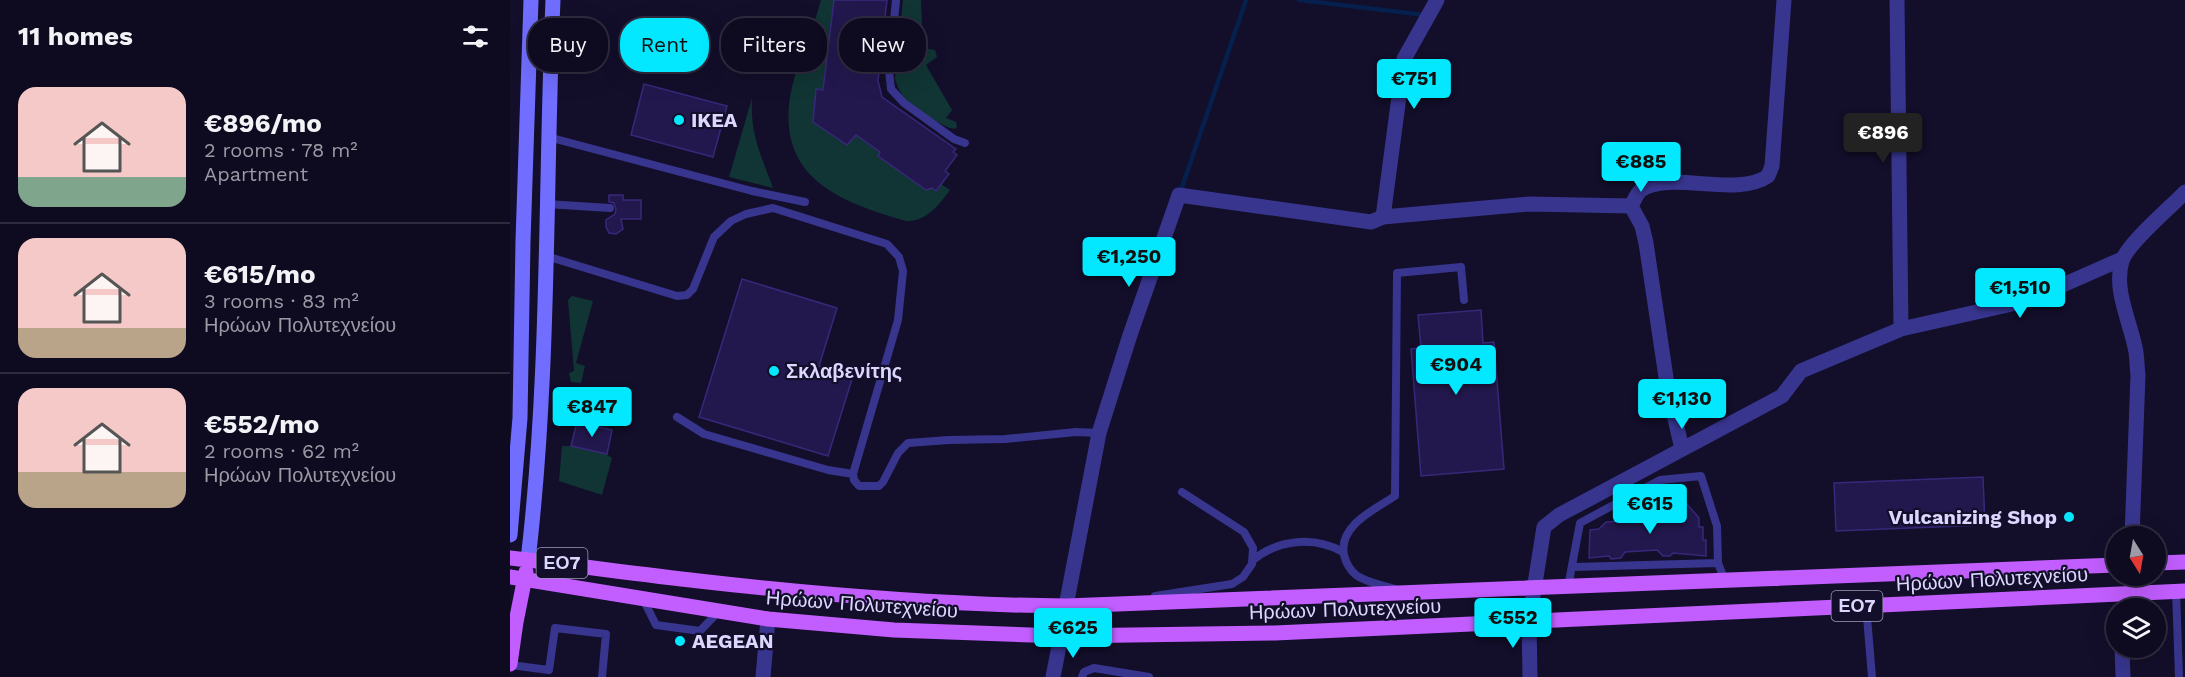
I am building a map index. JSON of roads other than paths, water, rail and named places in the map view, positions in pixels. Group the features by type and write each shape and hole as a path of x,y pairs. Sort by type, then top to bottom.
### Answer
{"main road":[{"path":"510,535 520,418 531,0"},
{"path":"528,560 538,467 543,379 553,0"},
{"name":"Ηρώων Πολυτεχνείου","path":"510,558 787,590 971,604 1066,606 2106,565"},
{"name":"ΕΟ7","path":"510,665 518,578 528,560"},
{"path":"2166,563 2185,562"},
{"name":"Ηρώων Πολυτεχνείου","path":"518,578 768,619 894,630 1061,636 1275,633 1866,605 2106,601"},
{"name":"Ηρώων Πολυτεχνείου","path":"2142,598 2180,591"}],"street":[{"path":"1383,217 1404,59 1437,0"},
{"path":"1631,206 1640,191 1653,186 1668,183 1750,184 1768,176 1772,166 1784,0"},
{"path":"1897,0 1901,329"},
{"path":"1530,677 1529,621 1544,527 1570,508 1782,396 1801,371 1901,329 2021,302 2122,259 2185,192"},
{"path":"1066,606 1099,433 1130,335 1179,195 1371,222 1383,217 1529,204 1631,206"},
{"path":"1631,206 1642,226 1646,243 1667,384 1682,449"},
{"path":"2122,259 2120,275 2122,296 2136,352 2138,375 2132,526"},
{"path":"763,677 768,619"},
{"path":"1053,677 1061,636"},
{"path":"2122,658 2123,677"}],"lane":[{"path":"896,0 890,71 891,89 904,103 954,139 965,143"},
{"path":"548,137 752,191 805,202"},
{"path":"546,204 610,208"},
{"path":"546,256 677,296 687,295 693,289 714,237 730,221 746,214 773,208 887,244 899,257 903,271 898,320 853,474 859,486 879,486 898,453 908,443 1005,439 1076,432 1099,433"},
{"path":"1410,594 1356,575 1347,564 1343,552 1345,538 1353,526 1395,496 1397,273 1461,267 1464,300"},
{"path":"677,417 704,434 828,470 853,474"},
{"path":"1568,588 1580,523 1660,480 1701,476 1717,526 1718,562 1725,581"},
{"path":"1097,605 1230,585 1246,574 1252,561 1251,543 1244,532 1182,492"},
{"path":"1252,561 1275,547 1299,542 1322,543 1343,552"},
{"path":"1573,567 1718,562"},
{"path":"2179,677 2180,591"},
{"path":"642,598 656,626 700,631 719,611"},
{"path":"1866,605 1872,677"},
{"path":"510,665 549,670 555,628 606,634 602,677"},
{"path":"1082,677 1084,672 1094,668 1149,677"}],"waterway":[{"path":"1180,193 1246,0"},
{"path":"1299,0 1425,15"}],"place":[{"name":"IKEA","path":"679,120"},
{"name":"Σκλαβενίτης","path":"774,371"},
{"name":"Vulcanizing Shop","path":"2069,517"},
{"name":"AEGEAN","path":"680,641"}]}
